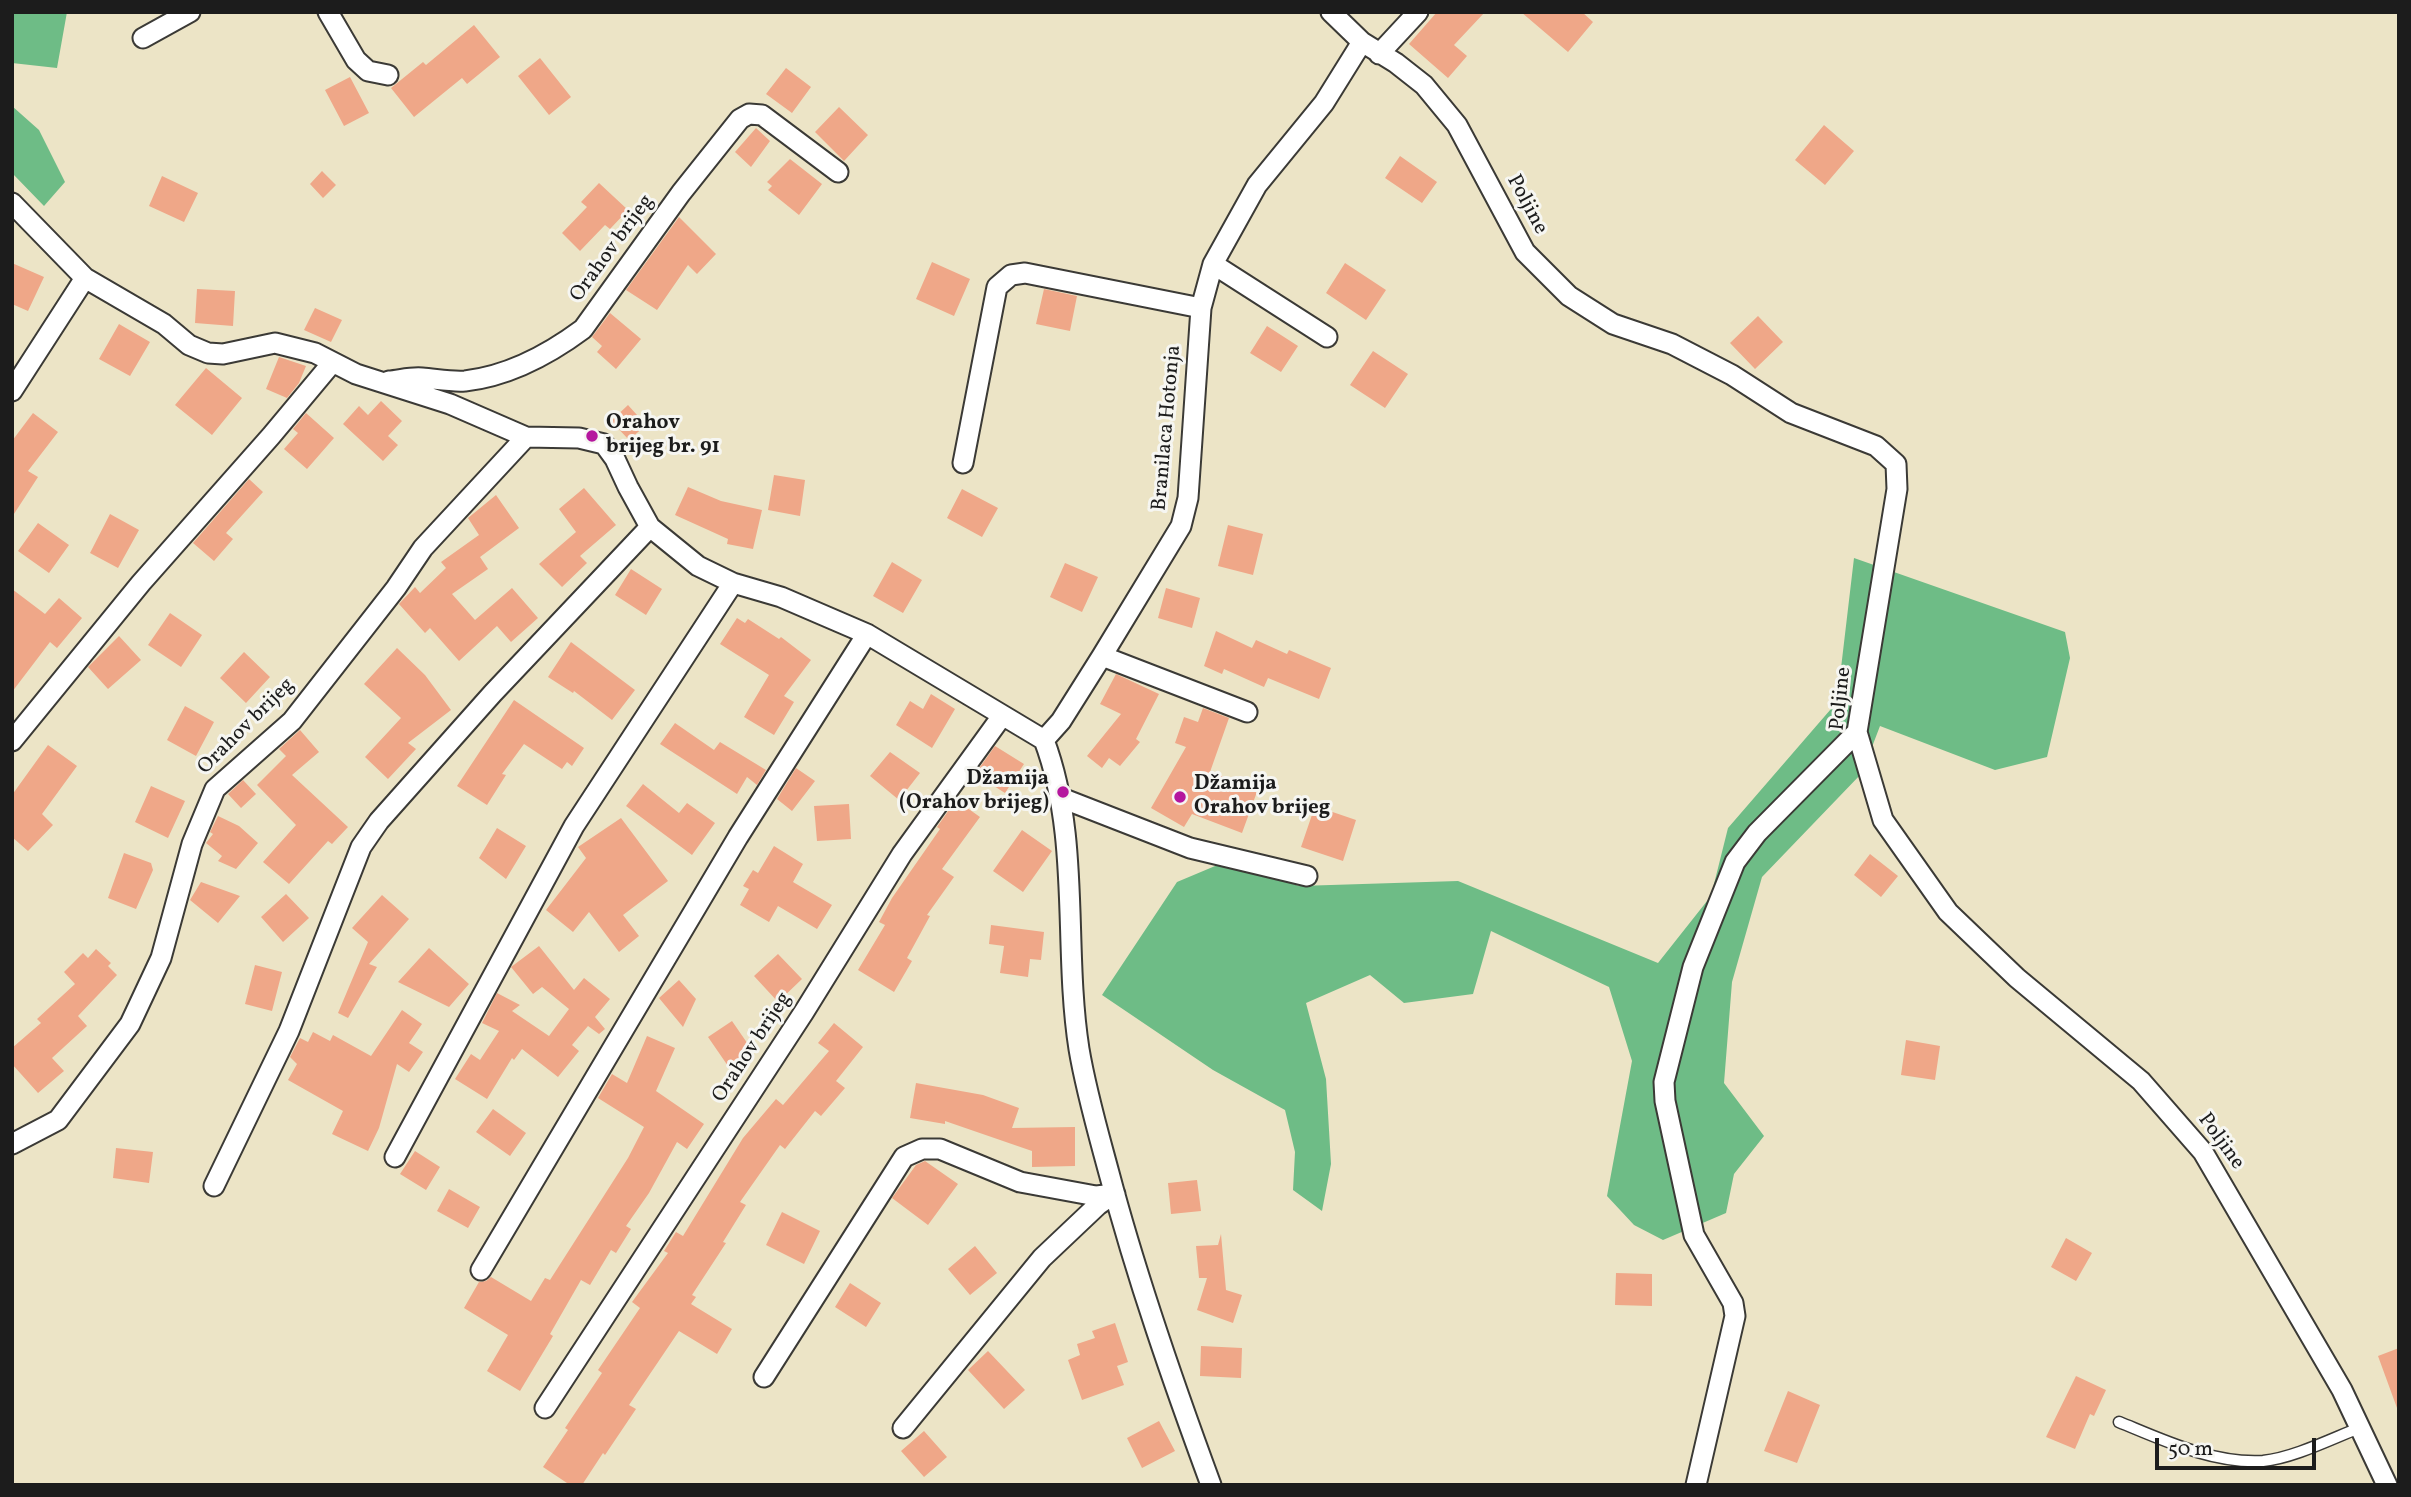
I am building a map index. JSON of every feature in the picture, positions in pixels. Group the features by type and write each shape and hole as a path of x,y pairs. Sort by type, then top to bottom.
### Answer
{"street":[{"path":"143,38 190,12"},
{"path":"328,12 356,60 368,71 388,75"},
{"path":"1331,12 1362,42 1379,54 1418,12"},
{"name":"Branilaca Hotonja","path":"1044,740 1060,721 1102,656 1181,526 1188,498 1201,308 1213,264 1257,185 1324,103 1362,42"},
{"name":"Poljine","path":"1379,54 1396,63 1424,85 1457,125 1525,252 1569,296 1613,324 1672,344 1731,375 1791,413 1877,446 1896,464 1897,489 1857,732 1883,820 1948,912 2017,978 2141,1081 2203,1152 2342,1390 2387,1485"},
{"name":"Orahov brijeg","path":"381,383 417,378 464,381 489,376 531,362 562,345 583,329 681,193 740,119 749,114 762,115 838,172"},
{"path":"12,203 85,278 164,324 189,345 208,353 223,354 275,343 315,354 381,383 450,404 526,437 579,438 604,444 615,459 650,527 698,566 733,583 781,597 867,634 1044,740 1055,767 1067,858 1074,1000 1079,1048 1091,1107 1150,1314 1211,1485"},
{"path":"1213,264 1327,337"},
{"path":"963,463 997,287 1011,275 1025,273 1201,308"},
{"path":"12,391 85,278"},
{"path":"12,741 141,583 332,363"},
{"name":"Orahov brijeg","path":"12,1144 58,1120 130,1024 161,958 192,844 215,789 292,721 423,548 526,437"},
{"path":"214,1185 289,1031 361,847 379,821 485,703 650,527"},
{"path":"395,1157 574,826 733,583"},
{"path":"481,1270 738,836 867,634"},
{"path":"1102,656 1247,712"},
{"name":"Orahov brijeg","path":"545,1408 804,1013 902,854 1002,716"},
{"path":"1696,1485 1735,1317 1733,1303 1694,1236 1665,1101 1664,1082 1693,967 1735,862 1757,833 1857,732"},
{"path":"1059,797 1191,848 1307,876"},
{"path":"764,1377 904,1157 922,1149 940,1149 1020,1182 1096,1196 1115,1194"},
{"path":"903,1429 1042,1258 1097,1205 1115,1194"}],"lane":[{"path":"2119,1422 2176,1446 2239,1460 2264,1461 2359,1428"}],"green space":[{"path":"12,12 67,12 57,68 12,63"},
{"path":"12,106 39,130 65,182 44,206 12,173"},
{"path":"1854,558 2065,632 2070,658 2047,757 1995,770 1880,726 1862,773 1762,877 1732,982 1724,1083 1764,1136 1734,1174 1726,1213 1663,1240 1634,1225 1607,1196 1632,1061 1609,987 1491,931 1473,994 1404,1003 1370,975 1306,1003 1326,1079 1331,1164 1322,1211 1293,1190 1295,1152 1285,1110 1213,1070 1102,995 1177,882 1227,861 1299,886 1458,881 1658,963 1711,896 1728,828 1837,702"}],"building":[{"path":"1437,12 1485,12 1454,45 1467,56 1448,78 1409,44"},
{"path":"1521,12 1582,12 1593,22 1568,52"},
{"path":"474,25 500,57 467,84 462,78 414,117 391,88 423,62 426,65"},
{"path":"540,58 571,97 549,115 518,76"},
{"path":"786,68 811,87 792,113 766,94"},
{"path":"350,77 369,113 344,126 325,90"},
{"path":"839,107 868,135 844,161 815,132"},
{"path":"1824,125 1854,151 1825,185 1795,160"},
{"path":"756,128 770,141 751,167 735,152"},
{"path":"1400,156 1437,182 1422,203 1385,178"},
{"path":"790,159 822,184 799,215 768,190 772,186 767,182"},
{"path":"322,171 336,185 323,198 310,184"},
{"path":"162,176 198,193 184,222 149,206"},
{"path":"599,183 628,210 610,229 605,225 580,251 562,233 587,207 581,202"},
{"path":"679,217 716,254 697,274 688,265 657,310 626,290"},
{"path":"932,262 970,279 954,316 916,299"},
{"path":"12,263 44,277 28,311 12,304"},
{"path":"1345,263 1386,290 1366,320 1326,293"},
{"path":"197,289 235,291 233,326 195,323"},
{"path":"1044,289 1077,296 1070,331 1036,324"},
{"path":"315,308 342,320 331,342 304,330"},
{"path":"610,313 641,339 616,369 597,352 602,346 592,337"},
{"path":"1758,316 1783,342 1755,369 1730,343"},
{"path":"119,324 150,342 130,376 99,359"},
{"path":"1267,326 1298,346 1281,372 1250,353"},
{"path":"1373,351 1408,374 1385,408 1350,385"},
{"path":"279,357 306,366 299,383 287,398 266,389"},
{"path":"206,368 242,398 212,435 175,405"},
{"path":"381,401 402,421 388,436 398,445 383,461 343,424 359,406 368,415"},
{"path":"628,405 646,425 629,440 611,421"},
{"path":"33,413 58,432 28,471 38,477 12,517 12,441"},
{"path":"306,413 334,438 307,469 284,449 298,433 293,429"},
{"path":"774,475 805,480 800,516 768,510"},
{"path":"249,479 263,492 226,533 233,539 214,561 193,543"},
{"path":"688,487 721,501 762,510 753,549 727,544 728,539 675,515"},
{"path":"584,488 616,525 580,556 587,563 562,587 539,564 576,532 559,509"},
{"path":"962,489 998,508 982,537 947,518"},
{"path":"496,495 519,528 480,557 488,569 452,594 475,620 512,588 538,618 511,642 497,626 459,661 430,628 425,633 399,604 415,587 420,593 446,568 441,562 479,535 468,518"},
{"path":"110,514 139,530 118,568 90,553"},
{"path":"38,523 69,545 49,573 18,551"},
{"path":"1228,525 1263,534 1253,575 1218,566"},
{"path":"892,562 922,580 903,613 873,596"},
{"path":"1065,563 1098,577 1082,612 1050,597"},
{"path":"631,569 662,589 646,615 615,595"},
{"path":"1166,588 1200,598 1192,628 1158,618"},
{"path":"12,589 45,614 59,598 82,618 57,648 50,642 12,692"},
{"path":"170,613 202,635 181,667 148,645"},
{"path":"737,618 745,623 748,619 779,639 781,637 811,660 784,696 794,702 774,735 744,717 769,675 720,644"},
{"path":"1216,631 1252,648 1256,640 1287,654 1289,650 1331,668 1319,699 1268,678 1264,687 1224,669 1222,674 1204,666"},
{"path":"119,636 141,660 108,689 88,667"},
{"path":"571,642 635,690 612,720 574,691 573,693 548,677"},
{"path":"397,648 425,675 451,710 408,743 416,749 388,779 365,757 401,718 364,684"},
{"path":"244,652 270,677 246,703 220,678"},
{"path":"1116,674 1159,694 1136,739 1140,742 1120,766 1109,758 1102,768 1087,756 1121,714 1100,704"},
{"path":"931,694 955,709 932,748 896,725 910,701 923,709"},
{"path":"514,700 584,748 572,766 567,762 562,769 524,744 502,774 506,775 487,805 457,786"},
{"path":"185,706 214,722 196,756 167,740"},
{"path":"1203,708 1229,718 1210,772 1258,789 1242,833 1192,814 1184,827 1151,808 1186,747 1175,743 1184,717 1198,722"},
{"path":"675,723 714,750 720,742 766,770 757,785 747,777 737,794 660,744"},
{"path":"300,730 319,752 292,775 348,827 332,844 328,841 289,884 263,862 296,825 257,785 286,756 279,749"},
{"path":"48,745 77,766 42,814 53,825 28,851 12,837 12,795"},
{"path":"995,746 1024,764 1005,793 975,774"},
{"path":"890,752 920,773 899,800 870,776"},
{"path":"796,768 815,781 792,811 777,799"},
{"path":"243,780 256,794 241,808 228,794"},
{"path":"643,784 679,813 687,803 715,823 692,855 626,806"},
{"path":"151,786 185,801 168,838 135,822"},
{"path":"956,800 980,817 942,869 954,877 927,915 930,916 907,958 912,961 894,992 858,970 885,925 879,922 892,898 940,829 937,827"},
{"path":"849,804 851,839 817,841 814,806"},
{"path":"1315,806 1356,820 1343,861 1301,847"},
{"path":"218,816 239,826 258,843 236,869 218,861 222,856 206,843 213,834 210,832"},
{"path":"621,818 668,881 623,915 639,936 619,952 589,912 573,932 546,910 586,858 578,847"},
{"path":"497,828 526,846 506,879 479,858"},
{"path":"1022,830 1052,851 1023,892 993,871"},
{"path":"774,846 803,864 793,882 832,905 817,929 778,906 769,922 740,905 749,889 743,886 753,870 758,873"},
{"path":"124,853 151,863 153,870 136,909 108,898"},
{"path":"1870,854 1898,876 1881,897 1854,875"},
{"path":"201,882 240,896 218,923 190,900"},
{"path":"286,894 309,918 283,942 261,917"},
{"path":"382,895 409,919 369,964 377,967 348,1018 338,1013 368,942 352,928"},
{"path":"991,925 1044,932 1041,960 1030,959 1028,977 1000,973 1004,946 989,944"},
{"path":"539,946 574,990 584,978 610,999 595,1017 605,1029 599,1034 588,1026 572,1045 579,1051 558,1077 522,1049 514,1060 512,1058 487,1099 455,1079 471,1054 480,1060 499,1031 482,1023 497,993 520,1005 512,1011 549,1036 569,1009 542,987 533,994 511,967"},
{"path":"429,948 469,984 449,1007 398,982"},
{"path":"96,949 111,963 108,966 117,975 78,1016 87,1026 52,1058 64,1071 38,1093 12,1064 12,1048 41,1023 37,1019 75,984 64,972 83,953 88,958"},
{"path":"778,954 802,979 778,1002 754,976"},
{"path":"255,965 282,972 272,1011 245,1004"},
{"path":"679,980 696,999 683,1027 659,998"},
{"path":"402,1010 422,1024 409,1043 423,1052 409,1072 397,1064 379,1128 368,1151 332,1134 343,1111 288,1080 297,1064 290,1057 300,1038 308,1042 313,1032 330,1041 333,1035 371,1056"},
{"path":"732,1021 752,1050 728,1066 708,1037"},
{"path":"834,1023 863,1047 836,1081 845,1088 821,1116 815,1111 785,1149 780,1145 740,1202 746,1205 723,1242 726,1243 692,1295 696,1297 691,1304 732,1329 717,1354 679,1331 629,1405 636,1409 605,1455 603,1453 582,1485 570,1485 543,1467 602,1373 598,1370 640,1308 632,1302 668,1253 664,1251 676,1232 683,1236 743,1138 776,1099 783,1105 829,1051 818,1043"},
{"path":"647,1036 675,1048 656,1091 704,1124 687,1149 677,1142 649,1193 626,1226 631,1229 616,1253 611,1250 590,1285 581,1280 550,1334 553,1336 520,1391 487,1371 508,1335 464,1308 479,1282 491,1277 531,1301 545,1278 550,1280 628,1158 644,1127 598,1098 612,1074 627,1083"},
{"path":"1906,1040 1940,1046 1935,1080 1901,1075"},
{"path":"916,1083 983,1095 1019,1108 1012,1128 1075,1127 1075,1166 1032,1167 1032,1151 945,1121 945,1124 910,1118"},
{"path":"493,1109 526,1133 510,1156 476,1132"},
{"path":"116,1148 153,1152 149,1183 113,1178"},
{"path":"415,1151 440,1167 426,1190 400,1174"},
{"path":"925,1161 958,1184 928,1225 892,1198 916,1165"},
{"path":"1197,1180 1201,1211 1171,1214 1168,1183"},
{"path":"449,1189 480,1207 468,1228 437,1211"},
{"path":"782,1212 820,1231 804,1264 766,1245"},
{"path":"1221,1234 1226,1290 1242,1295 1233,1323 1197,1310 1207,1278 1199,1278 1196,1246 1218,1245"},
{"path":"2066,1238 2092,1253 2076,1281 2051,1267"},
{"path":"975,1246 997,1273 970,1295 948,1269"},
{"path":"1616,1273 1652,1274 1652,1306 1615,1305"},
{"path":"850,1283 881,1303 866,1327 835,1307"},
{"path":"1115,1323 1128,1362 1117,1366 1124,1385 1082,1400 1068,1360 1080,1355 1077,1344 1095,1338 1092,1331"},
{"path":"1201,1346 1242,1348 1241,1378 1200,1376"},
{"path":"2399,1348 2399,1407 2397,1408 2378,1356"},
{"path":"988,1351 1025,1390 1004,1409 968,1370"},
{"path":"2076,1376 2106,1390 2094,1416 2090,1414 2075,1449 2046,1437"},
{"path":"1788,1391 1820,1405 1797,1463 1764,1451"},
{"path":"1159,1421 1175,1451 1142,1468 1127,1438"},
{"path":"924,1431 947,1457 924,1477 901,1451"}],"place":[{"name":"Orahov brijeg br. 91","path":"592,436"},
{"name":"Džamija (Orahov brijeg)","path":"1063,792"},
{"name":"Džamija Orahov brijeg","path":"1180,797"}]}
